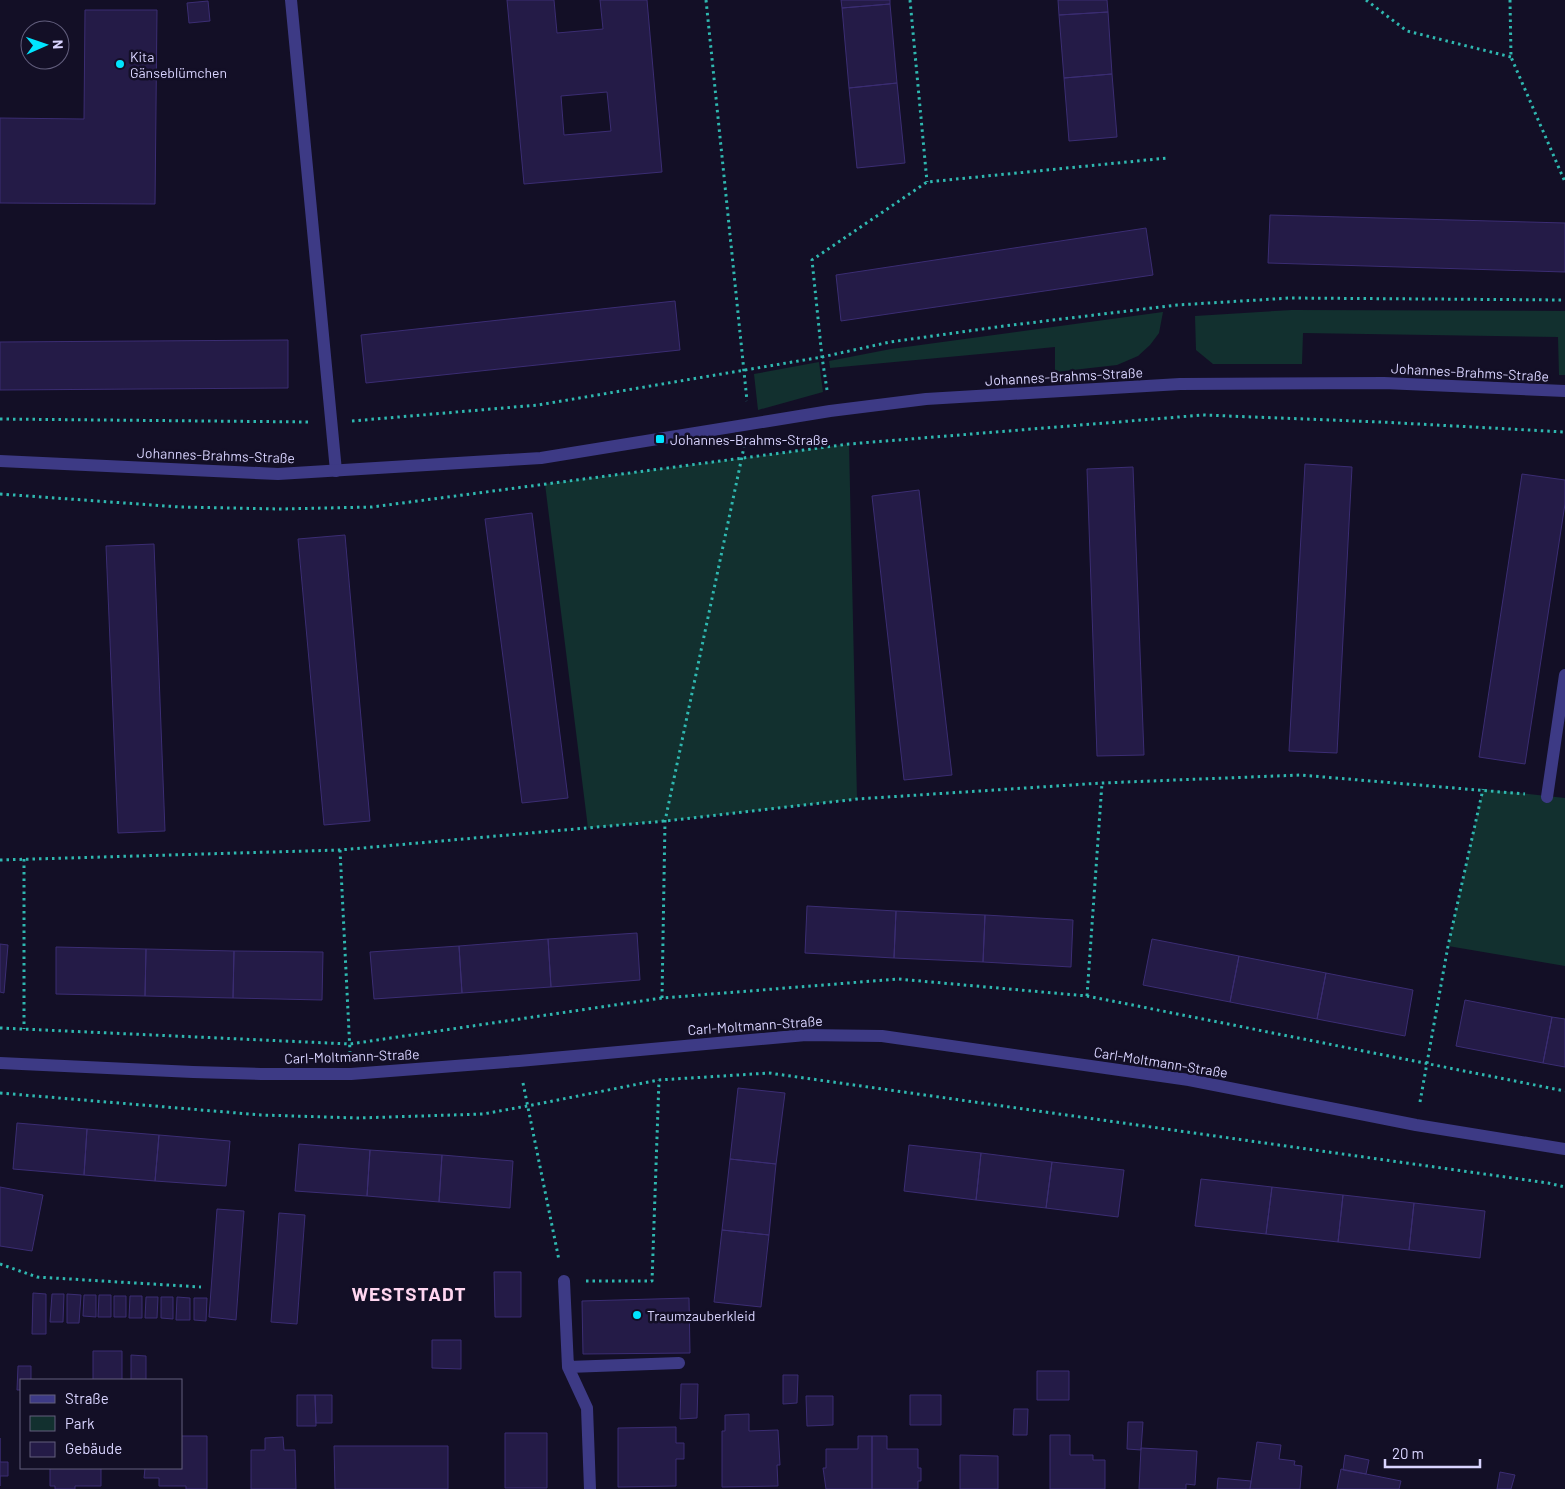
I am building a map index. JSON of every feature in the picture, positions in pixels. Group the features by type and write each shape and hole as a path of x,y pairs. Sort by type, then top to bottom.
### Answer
{"street":[{"path":"290,0 336,471"},
{"name":"Johannes-Brahms-Straße","path":"0,461 278,474 541,458 830,411 926,399 1180,384 1384,383 1565,391"},
{"path":"1547,796 1565,675"},
{"name":"Carl-Moltmann-Straße","path":"0,1063 212,1073 351,1074 806,1035 882,1036 1189,1080 1416,1125 1565,1150"},
{"path":"564,1281 568,1366 587,1408 590,1489"},
{"path":"568,1366 679,1363"}],"path":[{"path":"662,998 665,821 750,424 706,0"},
{"path":"910,0 927,182"},
{"path":"1366,0 1407,30 1511,57"},
{"path":"1510,0 1511,57 1565,182"},
{"path":"830,411 822,357 812,260 927,182 1167,158"},
{"path":"0,419 331,422 538,405 822,357 890,342 1177,305 1290,298 1565,300"},
{"path":"0,494 180,507 280,509 372,506 849,444 1203,415 1565,432"},
{"path":"0,860 340,850 665,821 856,799 1102,783 1300,775 1483,789 1547,796"},
{"path":"1087,996 1102,783"},
{"path":"1416,1125 1448,946 1483,789"},
{"path":"340,850 351,1074"},
{"path":"24,860 24,1029"},
{"path":"519,1061 564,1281 652,1281 658,1080"},
{"path":"0,1093 261,1114 358,1118 482,1114 658,1080 768,1073 1565,1186"},
{"path":"0,1264 37,1277 201,1288"}],"green space":[{"path":"1292,310 1565,311 1565,375 1559,375 1558,337 1303,333 1302,364 1213,364 1196,350 1195,316"},
{"path":"1163,312 1159,333 1150,345 1138,356 1117,365 1055,372 1055,347 830,368 829,361 891,349"},
{"path":"819,362 823,392 758,410 754,374"},
{"path":"849,444 857,799 588,828 545,484"},
{"path":"1483,789 1565,798 1565,966 1448,946"}],"building":[{"path":"507,0 554,0 557,33 603,29 600,0 647,0 662,172 524,184","holes":["607,92 611,131 564,135 561,96"]},
{"path":"841,0 890,0 890,4 842,8"},
{"path":"1058,0 1107,0 1108,12 1059,15"},
{"path":"208,1 210,21 189,23 187,3"},
{"path":"890,4 897,83 849,88 842,8"},
{"name":"Kita Gänseblümchen","path":"85,10 157,10 155,204 0,203 0,118 84,119"},
{"path":"1108,12 1112,74 1064,78 1059,15"},
{"path":"1112,74 1117,137 1069,141 1064,78"},
{"path":"897,83 905,163 857,168 849,88"},
{"path":"1270,215 1565,223 1565,272 1268,263"},
{"path":"1146,228 1153,275 841,321 836,275"},
{"path":"675,301 680,350 366,383 361,335"},
{"path":"288,340 288,388 0,390 0,342"},
{"path":"1305,464 1352,467 1337,753 1289,751"},
{"path":"1133,467 1144,755 1097,756 1087,469"},
{"path":"1522,474 1565,480 1565,504 1525,764 1479,757"},
{"path":"919,490 952,775 904,780 872,496"},
{"path":"532,513 568,798 522,803 485,519"},
{"path":"345,535 370,821 324,825 298,539"},
{"path":"154,544 165,831 118,833 106,546"},
{"path":"807,906 896,911 894,958 805,953"},
{"path":"896,911 985,915 983,962 894,958"},
{"path":"985,915 1073,920 1071,967 983,962"},
{"path":"637,933 640,980 551,987 548,939"},
{"path":"548,939 551,987 462,993 459,946"},
{"path":"1152,939 1239,956 1230,1002 1143,985"},
{"path":"0,944 8,945 4,993 0,992"},
{"path":"459,946 462,993 374,999 370,952"},
{"path":"56,947 146,949 145,996 56,994"},
{"path":"146,949 234,951 233,998 145,996"},
{"path":"234,951 323,952 322,1000 233,998"},
{"path":"1239,956 1326,973 1317,1019 1230,1002"},
{"path":"1326,973 1413,990 1405,1036 1317,1019"},
{"path":"1465,1000 1552,1017 1543,1063 1456,1046"},
{"path":"1552,1017 1565,1019 1565,1067 1543,1063"},
{"path":"738,1088 785,1093 776,1164 730,1159"},
{"path":"17,1123 87,1129 84,1175 13,1169"},
{"path":"87,1129 159,1135 155,1181 84,1175"},
{"path":"159,1135 230,1141 226,1186 155,1181"},
{"path":"299,1144 370,1150 367,1196 295,1191"},
{"path":"909,1145 981,1153 976,1200 904,1191"},
{"path":"370,1150 442,1155 439,1202 367,1196"},
{"path":"981,1153 1052,1162 1046,1208 976,1200"},
{"path":"442,1155 513,1161 510,1208 439,1202"},
{"path":"730,1159 776,1164 769,1235 722,1230"},
{"path":"1052,1162 1124,1170 1118,1217 1046,1208"},
{"path":"1201,1179 1272,1187 1266,1234 1195,1226"},
{"path":"0,1187 43,1195 32,1251 0,1246"},
{"path":"1272,1187 1343,1195 1338,1242 1266,1234"},
{"path":"1343,1195 1414,1203 1409,1250 1338,1242"},
{"path":"1414,1203 1485,1211 1480,1258 1409,1250"},
{"path":"217,1209 244,1211 236,1320 209,1317"},
{"path":"279,1213 305,1215 297,1324 271,1322"},
{"path":"722,1230 769,1235 761,1307 714,1302"},
{"path":"494,1272 521,1272 521,1317 495,1317"},
{"path":"33,1293 46,1294 46,1334 32,1334"},
{"path":"52,1294 64,1294 63,1322 50,1322"},
{"path":"67,1294 81,1295 79,1323 67,1323"},
{"path":"84,1295 96,1295 96,1317 83,1316"},
{"path":"99,1295 111,1295 111,1317 98,1317"},
{"path":"114,1296 126,1296 126,1317 114,1317"},
{"path":"130,1296 142,1296 142,1318 129,1318"},
{"path":"146,1297 158,1297 157,1318 145,1318"},
{"path":"161,1297 173,1297 173,1319 161,1318"},
{"path":"177,1297 190,1298 190,1320 176,1320"},
{"path":"194,1298 207,1298 206,1321 194,1320"},
{"path":"689,1298 690,1353 583,1354 582,1301"},
{"path":"432,1340 461,1340 461,1369 432,1368"},
{"path":"93,1351 122,1351 122,1379 93,1379"},
{"path":"131,1355 146,1356 146,1379 131,1379"},
{"path":"18,1366 31,1366 31,1379 20,1379 20,1390 17,1390"},
{"path":"1037,1371 1069,1371 1069,1400 1037,1400"},
{"path":"783,1375 798,1375 797,1403 783,1404"},
{"path":"681,1384 698,1384 697,1418 680,1419"},
{"path":"297,1395 315,1395 316,1426 297,1426"},
{"path":"315,1395 332,1395 332,1423 316,1423"},
{"path":"910,1395 941,1395 941,1425 910,1425"},
{"path":"806,1396 833,1396 833,1425 807,1426"},
{"path":"1014,1409 1028,1409 1027,1435 1013,1435"},
{"path":"749,1414 749,1431 778,1430 780,1465 777,1465 778,1486 722,1487 722,1431 725,1431 725,1415"},
{"path":"1128,1422 1143,1422 1141,1450 1127,1449"},
{"path":"676,1427 676,1443 684,1443 684,1459 676,1459 676,1486 618,1487 618,1428"},
{"path":"505,1433 547,1433 547,1488 505,1488"},
{"path":"1050,1435 1070,1435 1070,1455 1093,1455 1093,1460 1105,1460 1105,1489 1050,1489"},
{"path":"182,1436 207,1436 207,1489 186,1489 186,1486 159,1486 159,1478 144,1478 145,1469 182,1469"},
{"path":"858,1436 872,1436 872,1489 826,1489 823,1468 826,1468 826,1449 858,1449"},
{"path":"872,1436 887,1436 887,1449 918,1449 918,1468 921,1468 921,1481 918,1481 918,1489 872,1489"},
{"path":"283,1437 284,1450 295,1450 296,1489 251,1489 251,1450 265,1450 265,1438"},
{"path":"1257,1442 1281,1445 1279,1459 1295,1461 1294,1465 1302,1466 1300,1489 1250,1489"},
{"path":"334,1446 448,1446 448,1489 335,1489"},
{"path":"1141,1448 1197,1451 1195,1485 1186,1484 1186,1489 1139,1489"},
{"path":"960,1455 998,1456 998,1489 960,1489"},
{"path":"1345,1455 1369,1460 1366,1474 1343,1470"},
{"path":"0,1462 8,1462 8,1476 0,1476"},
{"path":"50,1469 101,1469 101,1486 75,1486 75,1489 55,1489 55,1486 50,1486"},
{"path":"1341,1469 1401,1481 1399,1489 1337,1489"},
{"path":"1500,1472 1515,1475 1511,1489 1497,1489"},
{"path":"1218,1478 1251,1481 1250,1489 1217,1489"}],"place":[{"name":"Kita Gänseblümchen","path":"120,64"},
{"name":"Johannes-Brahms-Straße","path":"660,439"},
{"name":"Traumzauberkleid","path":"637,1315"}],"district":[{"name":"WESTSTADT","path":"409,1293"}]}
